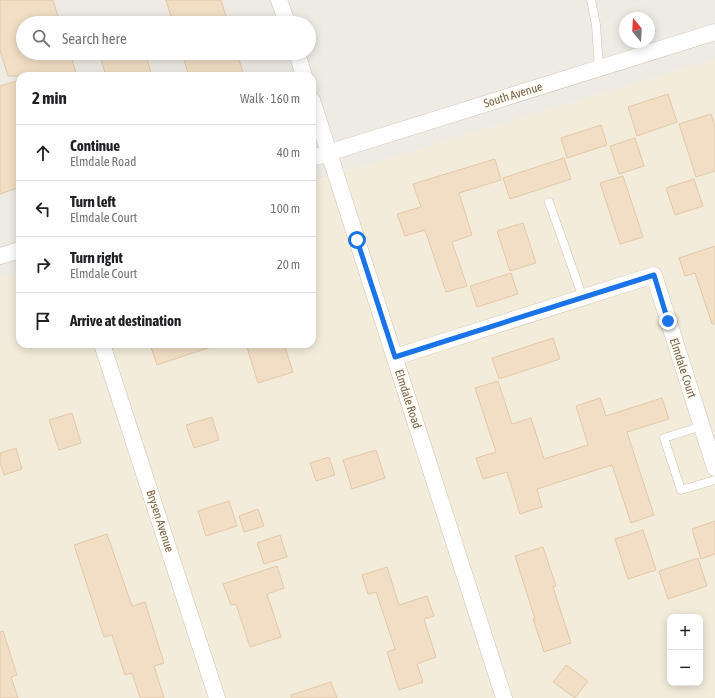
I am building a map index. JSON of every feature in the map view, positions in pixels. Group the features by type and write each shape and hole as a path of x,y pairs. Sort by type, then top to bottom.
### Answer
{"street":[{"path":"279,0 285,16"},
{"name":"South Avenue","path":"316,157 715,32"},
{"path":"299,60 303,72"},
{"name":"Elmdale Road","path":"316,112 504,698"},
{"path":"0,256 16,251"},
{"name":"Elmdale Court","path":"395,357 654,275 715,468"},
{"name":"Brysen Avenue","path":"103,348 217,698"}],"lane":[{"path":"591,0 596,25 599,68"},
{"path":"550,202 583,298"},
{"path":"702,426 664,438 681,490 715,480"}],"shaded area":[{"path":"0,0 715,0 715,59 316,181 316,72 16,72 16,273 0,278"},
{"path":"715,59 715,698 0,698 0,278 16,273 16,348 316,348 316,181"}],"building":[{"path":"0,0 53,0 58,16 16,16 16,60 72,60 76,72 16,72 16,76 8,76 0,51"},
{"path":"166,0 221,0 226,16 171,16"},
{"path":"101,60 147,60 151,72 105,72"},
{"path":"184,60 239,60 243,72 188,72"},
{"path":"16,81 16,188 0,194 0,86"},
{"path":"668,94 677,122 637,136 628,107"},
{"path":"711,114 715,126 715,171 696,177 679,124"},
{"path":"601,125 607,145 567,158 561,138"},
{"path":"635,138 644,166 619,174 610,146"},
{"path":"564,158 571,179 510,199 503,178"},
{"path":"495,159 501,180 459,193 472,235 452,242 467,286 446,292 425,230 405,236 397,214 421,207 413,184"},
{"path":"623,176 643,237 620,244 600,183"},
{"path":"694,179 703,206 675,215 666,188"},
{"path":"523,223 536,263 510,271 497,231"},
{"path":"715,246 715,324 712,324 695,273 685,276 679,258"},
{"path":"511,273 518,294 477,307 470,286"},
{"path":"553,338 560,359 499,379 492,358"},
{"path":"151,348 208,348 157,365"},
{"path":"247,348 285,348 293,372 258,383"},
{"path":"498,381 512,424 531,418 544,459 588,445 576,406 600,398 606,416 662,398 669,419 627,432 654,515 631,523 612,465 537,489 542,507 520,514 507,472 483,479 476,458 496,452 475,388"},
{"path":"72,413 81,443 59,450 49,420"},
{"path":"212,417 219,440 194,448 186,425"},
{"path":"16,448 22,469 4,475 0,462 0,453"},
{"path":"376,450 385,478 352,489 343,460"},
{"path":"329,457 335,475 316,481 310,463"},
{"path":"229,501 237,526 206,536 198,511"},
{"path":"258,509 264,526 244,532 239,516"},
{"path":"715,521 715,554 701,559 692,529"},
{"path":"643,530 656,570 628,579 615,539"},
{"path":"107,534 132,606 145,602 164,663 154,666 164,698 140,698 132,673 125,675 112,635 104,637 74,545"},
{"path":"280,535 287,557 264,564 257,543"},
{"path":"543,547 556,586 553,587 571,643 544,652 515,556"},
{"path":"698,558 707,586 668,599 659,571"},
{"path":"277,566 284,588 267,594 281,637 250,647 236,604 231,605 223,584"},
{"path":"387,567 399,605 427,596 434,616 424,619 436,657 417,664 423,682 399,690 387,652 395,649 376,592 368,594 362,575"},
{"path":"3,631 17,675 11,677 18,698 0,698 0,632"},
{"path":"566,665 588,681 575,698 553,682"},
{"path":"331,682 337,698 291,698 291,695"}],"route":[{"path":"357,240 395,357 654,275 668,321"}]}
